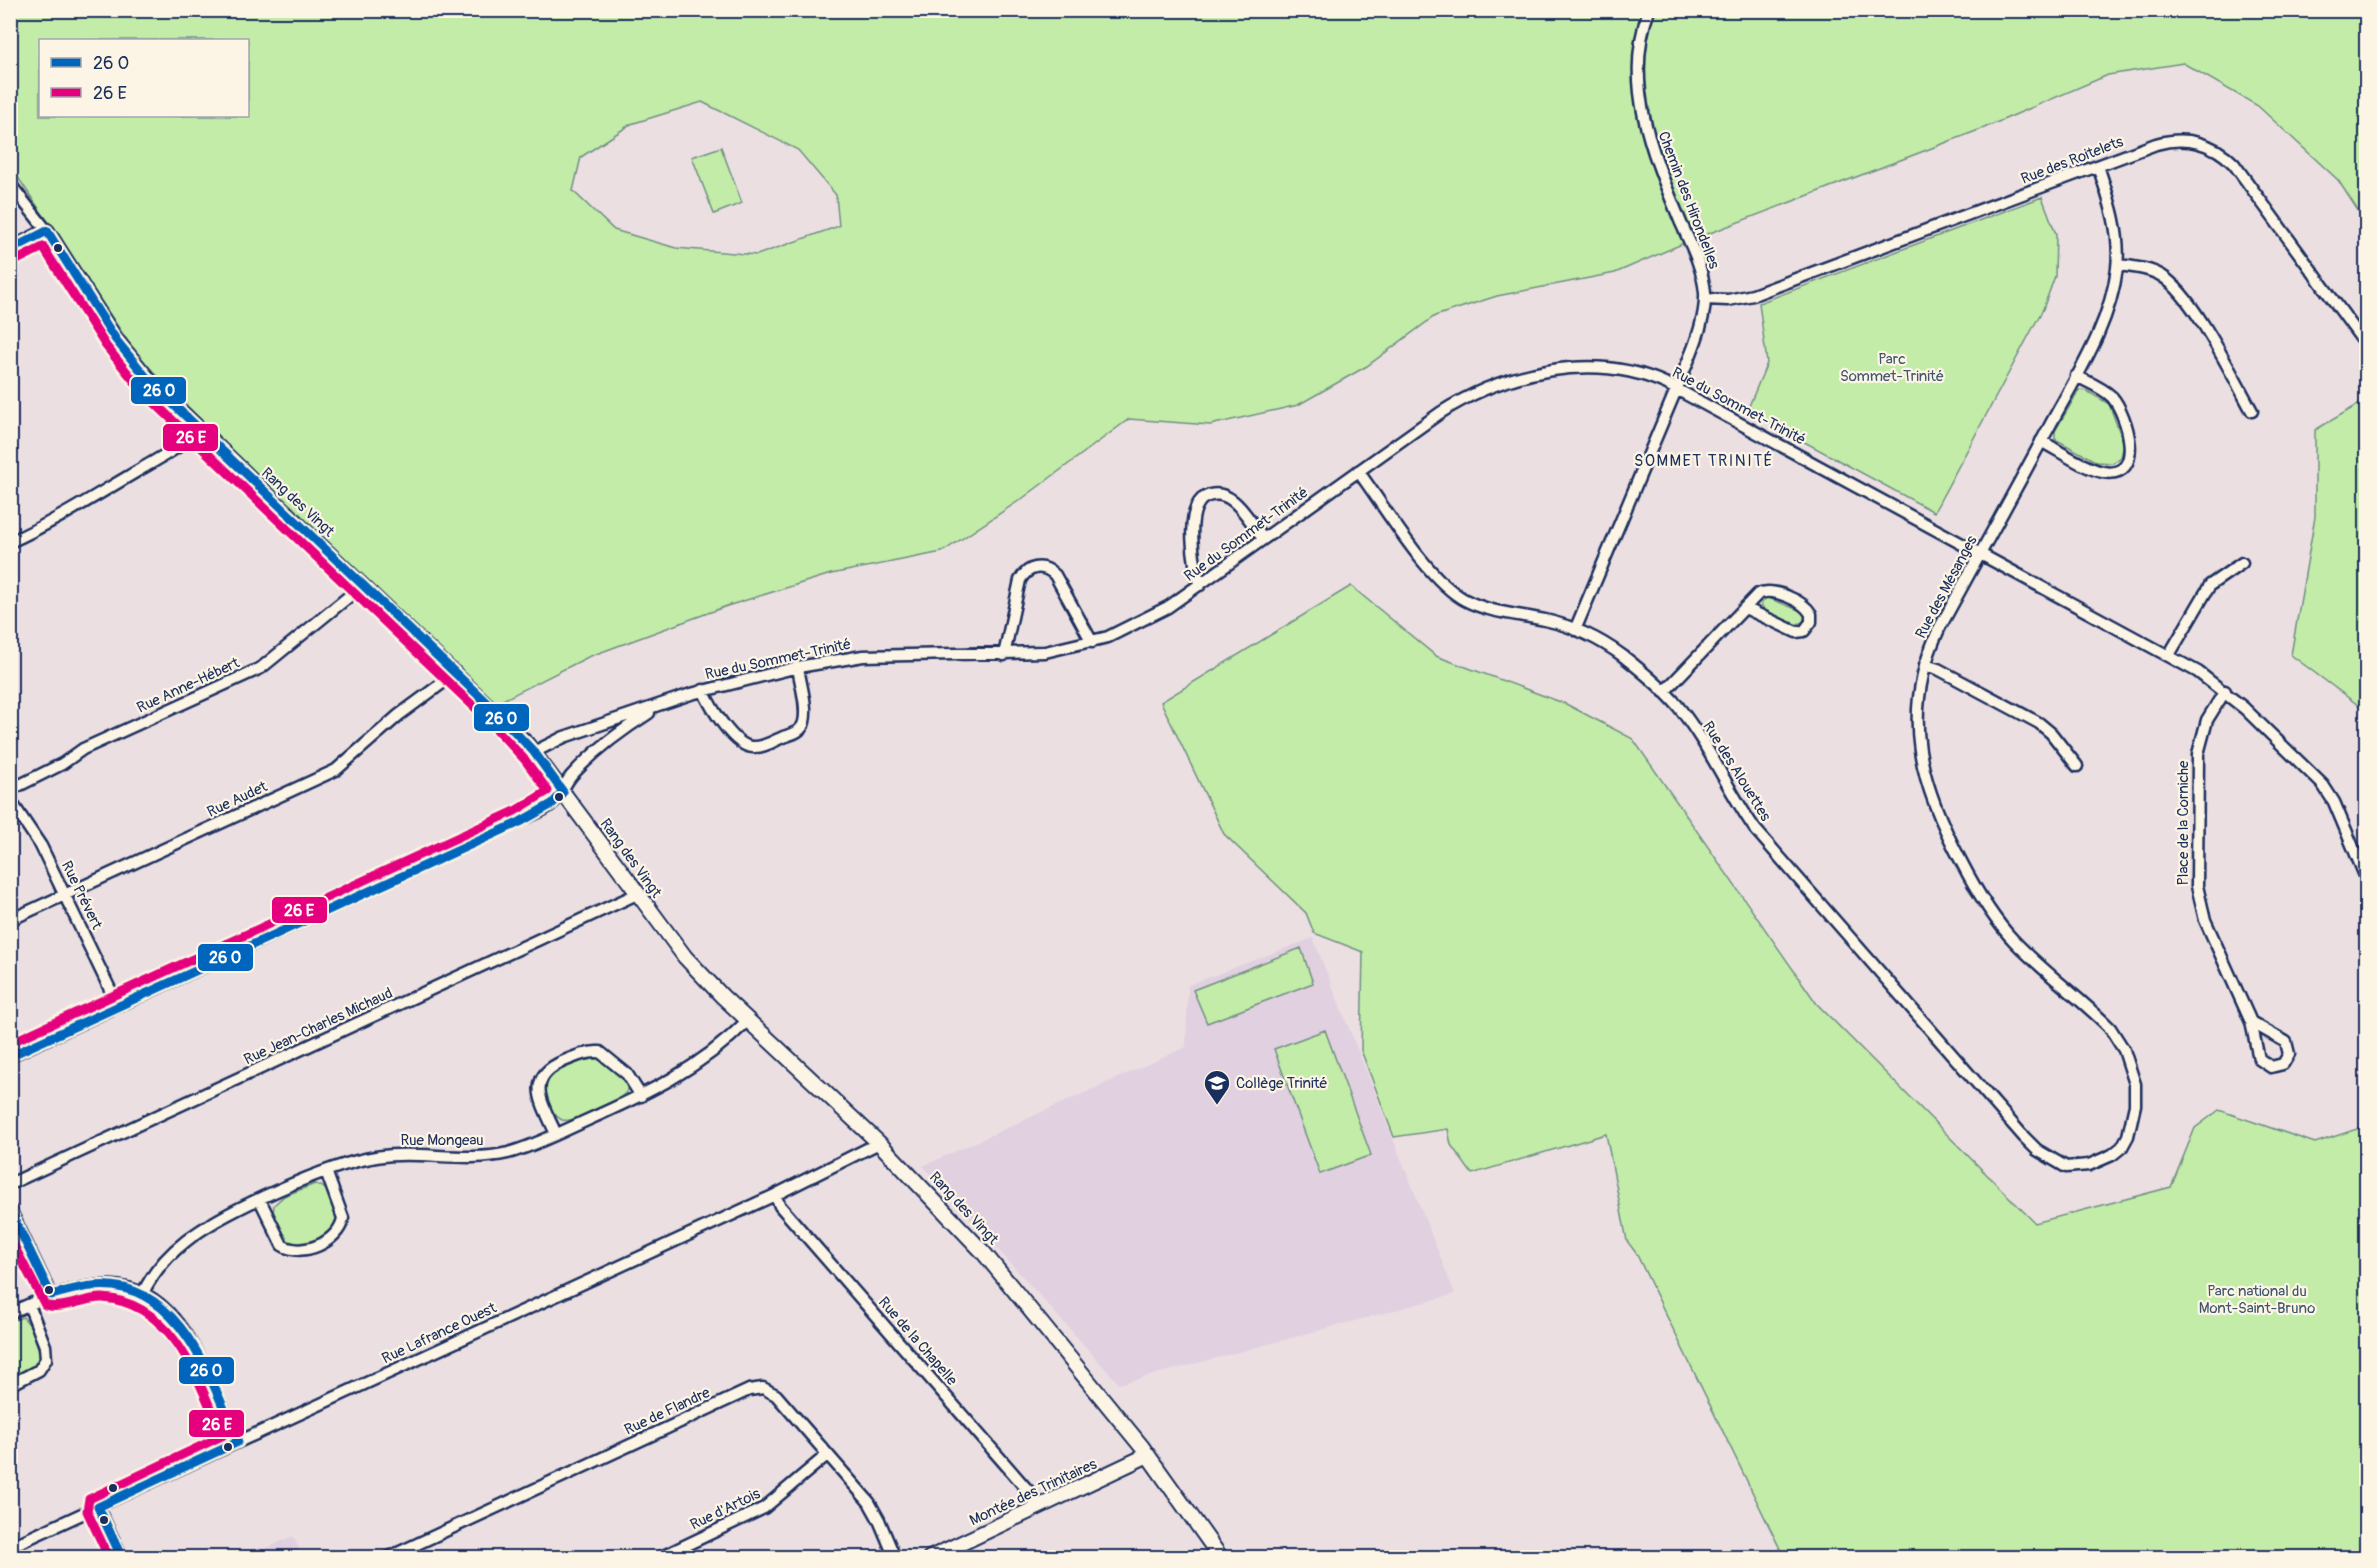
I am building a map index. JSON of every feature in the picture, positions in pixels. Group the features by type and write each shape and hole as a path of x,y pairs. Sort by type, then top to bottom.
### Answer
{"street":[{"name":"Chemin des Hirondelles","path":"1575,630 1698,335 1705,299 1699,266 1657,162 1641,111 1638,61 1649,10"},
{"name":"Rue des Roitelets","path":"1705,299 1728,300 1753,296 2169,141 2195,141 2219,151 2242,174 2367,345"},
{"name":"Rue des Mésanges","path":"2081,1167 2115,1153 2127,1140 2135,1105 2132,1071 2121,1044 2110,1028 2016,943 1995,919 1939,820 1922,771 1918,750 1918,715 1925,665 1939,629 2107,316 2118,265 2115,219 2098,166"},
{"name":"Rang des Vingt","path":"10,184 47,231 123,350 151,383 456,673 534,752 637,894 700,974 879,1143 983,1252 1148,1455 1221,1557"},
{"path":"10,250 47,231"},
{"path":"2118,265 2151,271 2176,287 2211,336 2252,411"},
{"name":"Rue du Sommet-Trinité","path":"534,752 564,737 703,690 798,667 863,656 1004,655 1045,652 1092,642 1147,619 1200,585 1358,471 1453,405 1478,391 1522,375 1557,370 1607,370 1644,376 1676,389 2169,655 2225,691 2323,785 2334,802 2367,878"},
{"path":"2041,441 2103,472 2118,470 2129,459 2131,443 2115,400 2076,376"},
{"path":"10,542 109,488 188,441 199,430"},
{"name":"Rue des Alouettes","path":"1358,471 1435,578 1454,594 1475,605 1495,611 1545,620 1575,630 1610,647 1665,692 1699,736 1733,797 1755,829 1806,889 2034,1148 2062,1166 2081,1167"},
{"path":"1200,585 1196,568 1193,515 1202,499 1216,494 1230,498 1263,539"},
{"path":"2169,655 2210,585 2242,563"},
{"path":"1004,655 1020,580 1026,572 1036,567 1047,568 1055,575 1092,642"},
{"name":"Rue Anne-Hébert","path":"10,790 62,764 83,749 261,668 363,585"},
{"path":"1665,692 1745,608 1761,592 1771,591 1806,607 1811,614 1811,622 1804,631 1796,632 1745,608"},
{"path":"1925,665 1938,669 2039,723 2051,733 2077,766"},
{"path":"703,690 711,706 738,741 747,746 757,747 794,734 803,725 805,716 798,667"},
{"name":"Rue Audet","path":"10,920 336,770 399,716 456,673"},
{"name":"Place de la Corniche","path":"2225,691 2207,720 2198,754 2197,886 2205,920 2251,1022"},
{"name":"Rue du Sommet-Trinité","path":"10,1056 520,822 552,804 563,792 576,771 638,720 667,702"},
{"name":"Rue Prévert","path":"10,801 38,840 118,1006"},
{"name":"Rue Jean-Charles Michaud","path":"10,1184 637,894"},
{"name":"Rue Mongeau","path":"143,1293 158,1269 187,1239 214,1222 260,1200 326,1171 356,1161 388,1155 500,1154 556,1134 641,1096 703,1060 748,1020"},
{"path":"556,1134 539,1089 543,1075 554,1065 583,1054 603,1053 627,1074 641,1096"},
{"name":"Rue Lafrance Ouest","path":"10,1547 775,1195 879,1143"},
{"path":"260,1200 282,1245 299,1250 317,1245 336,1234 343,1218 326,1171"},
{"name":"Rue de la Chapelle","path":"775,1195 780,1206 1032,1495 1039,1508"},
{"path":"10,1209 51,1295"},
{"path":"10,1313 51,1295 100,1285 120,1286 143,1293 160,1304 184,1331 238,1443"},
{"path":"10,1385 39,1370 46,1359 45,1346 29,1305"},
{"name":"Rue de Flandre","path":"387,1557 753,1388 763,1388 773,1393 873,1508 895,1557"},
{"name":"Rue d'Artois","path":"659,1557 764,1508 827,1455"},
{"name":"Montée des Trinitaires","path":"930,1557 1039,1508 1148,1455"},
{"path":"98,1507 122,1557"}],"shaded area":[{"name":"Collège Trinité","path":"1313,938 1455,1294 1119,1384 923,1166 1186,1047 1188,985"},
{"path":"293,1536 303,1557 247,1557"}],"green space":[{"path":"10,11 2366,11 2366,223 2338,180 2258,106 2183,63 2108,75 1984,128 1689,241 1615,273 1497,296 1435,316 1367,366 1298,405 1210,425 1129,419 1023,498 942,552 831,574 727,606 588,657 497,703 171,393 129,343 11,167","holes":["702,102 798,150 836,195 839,226 757,255 676,248 614,230 573,191 581,157 631,124"]},
{"path":"721,147 742,203 714,214 692,157"},
{"name":"Parc Sommet-Trinité","path":"2042,197 2056,234 2055,276 2043,309 1934,512 1747,411 1767,363 1759,303"},
{"path":"2079,390 2087,391 2109,404 2124,444 2121,457 2113,463 2097,462 2055,439 2055,431"},
{"path":"2366,400 2366,716 2362,708 2291,655 2315,517 2315,430"},
{"name":"Parc national du Mont-Saint-Bruno","path":"1351,586 1436,656 1566,704 1633,739 1817,1004 2035,1223 2171,1187 2195,1128 2219,1110 2315,1143 2366,1126 2366,1557 1784,1557 1636,1253 1627,1241 1606,1134 1472,1174 1451,1145 1448,1129 1394,1137 1361,1050 1363,952 1314,933 1306,913 1224,834 1161,702"},
{"path":"1766,597 1801,611 1805,617 1803,622 1795,625 1765,611 1761,604"},
{"path":"1301,948 1313,983 1207,1023 1193,990"},
{"path":"1325,1030 1371,1155 1320,1174 1274,1049"},
{"path":"591,1058 603,1061 615,1069 623,1079 627,1091 616,1100 596,1110 576,1118 562,1120 549,1104 547,1083 557,1071"},
{"path":"315,1184 324,1188 329,1194 336,1222 328,1233 315,1241 300,1244 287,1242 273,1215 274,1205 284,1196"},
{"path":"23,1317 32,1328 41,1357 34,1368 11,1379 11,1321"}],"transit line":[{"path":"10,250 47,231 116,340 151,383 495,711 534,752 563,792 552,804 520,822 10,1056"},
{"path":"10,1043 515,811 548,791 525,760 487,719 143,392 106,346 43,247 15,261"},
{"path":"10,1210 51,1295 92,1286 122,1287 148,1298 169,1315 187,1337 202,1362 238,1442 98,1507 122,1558"},
{"path":"10,1238 45,1305 59,1306 103,1298 128,1303 148,1314 166,1329 193,1369 222,1436 89,1499 87,1511 109,1558"}],"place":[{"name":"Collège Trinité","path":"1217,1106"}],"district":[{"name":"SOMMET TRINITÉ","path":"1704,460"}]}
